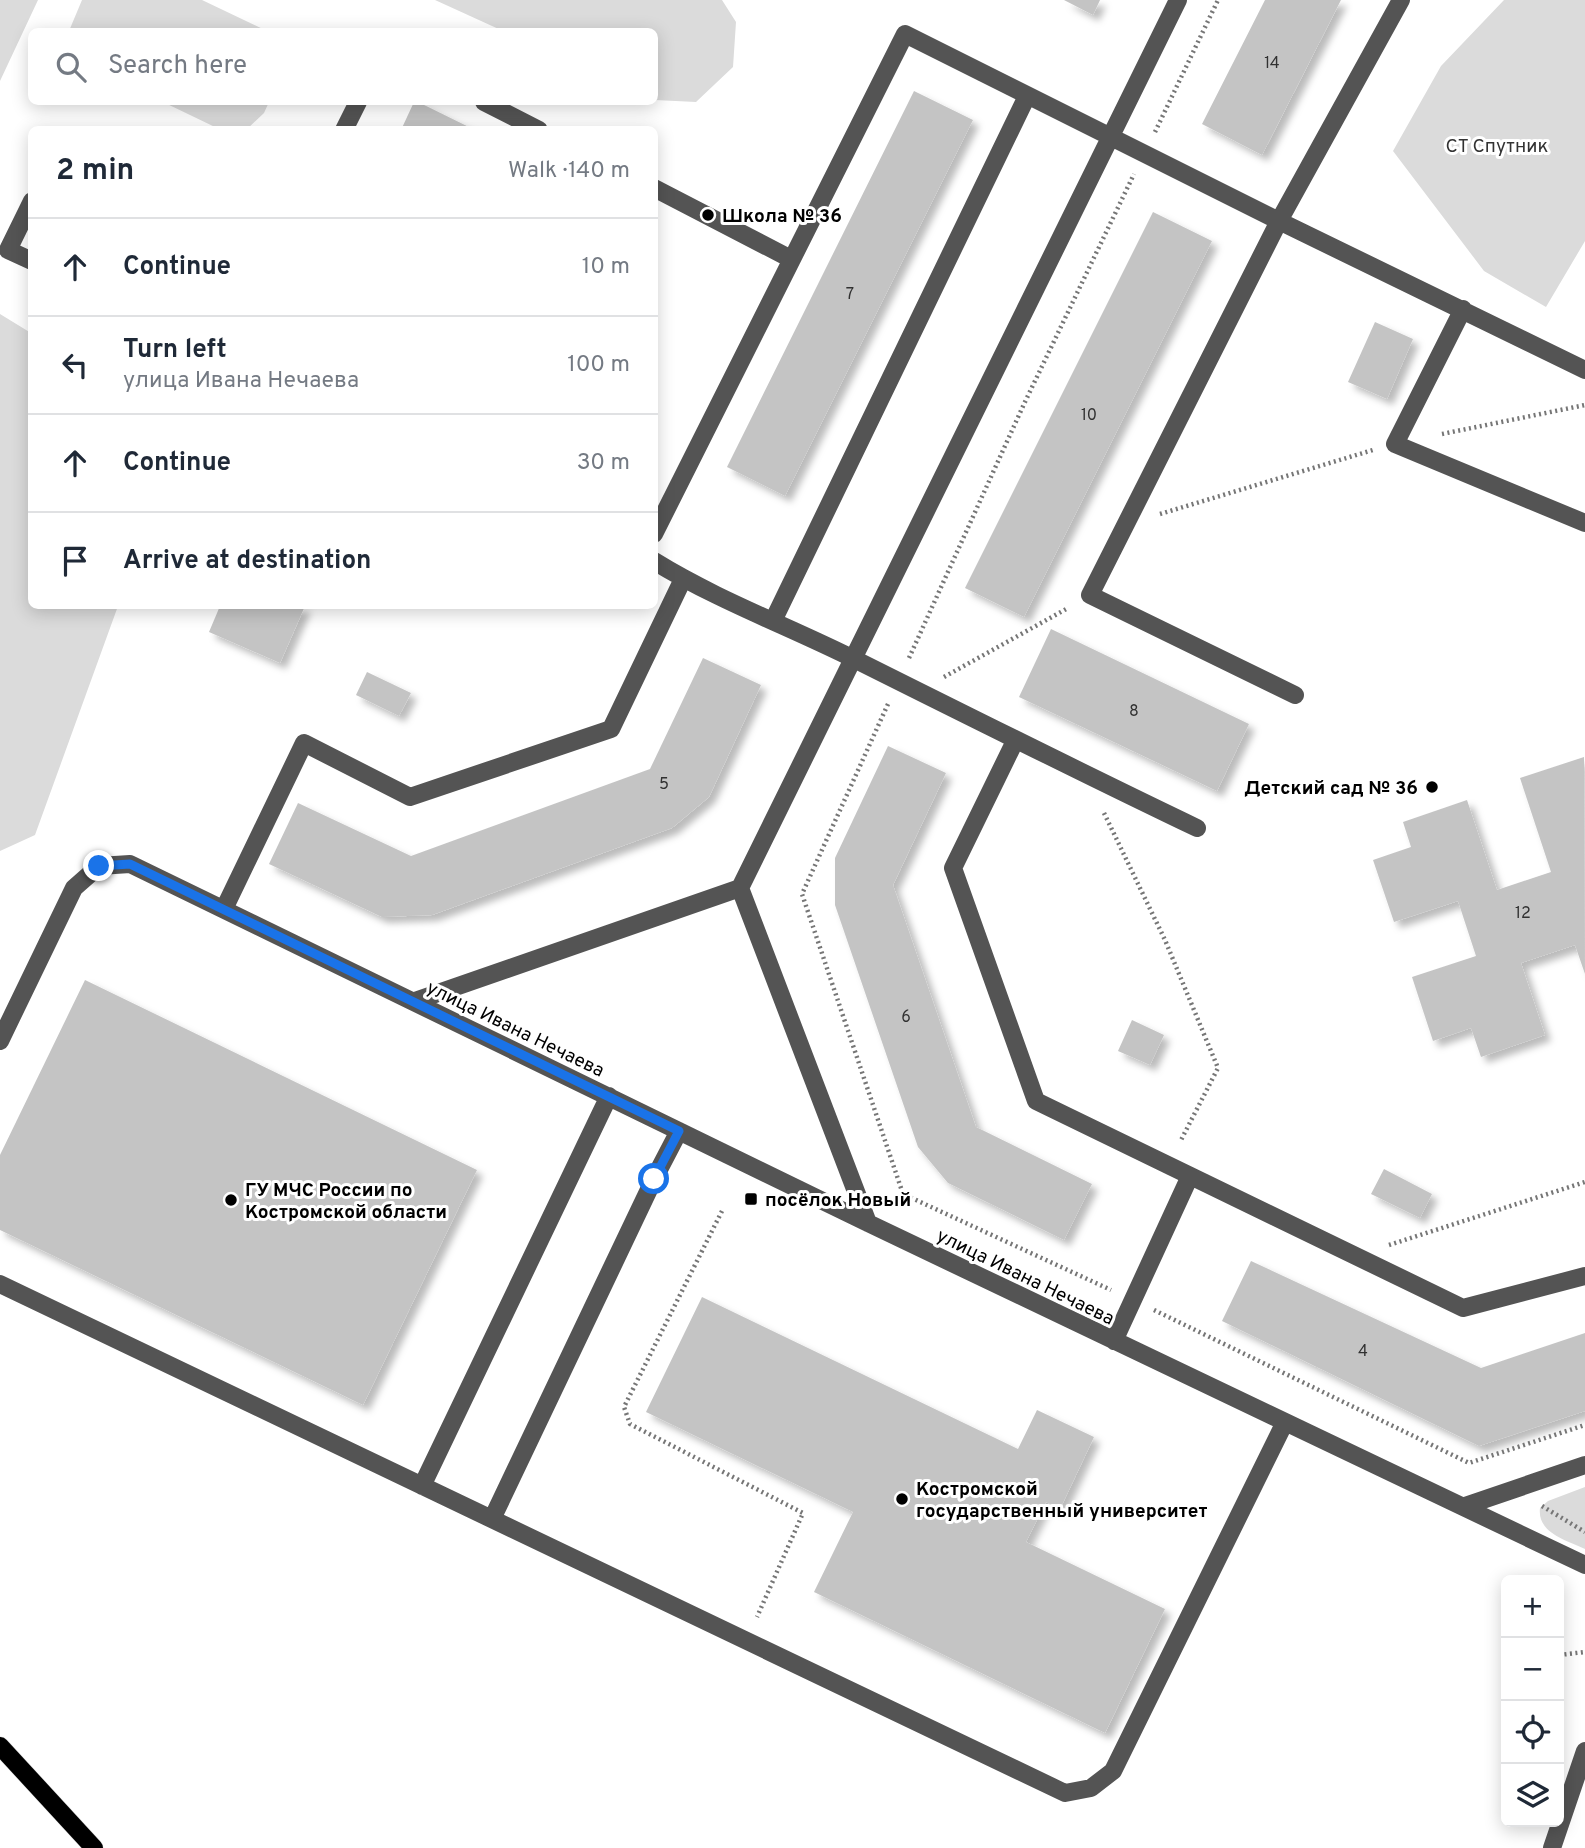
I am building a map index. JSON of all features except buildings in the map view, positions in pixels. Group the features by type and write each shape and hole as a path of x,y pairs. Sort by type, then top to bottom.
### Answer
{"main road":[{"path":"0,1746 94,1848"}],"street":[{"path":"415,1001 740,888 1178,0"},
{"path":"1295,695 1090,595 1279,221 1402,0"},
{"path":"658,526 905,34 1585,370"},
{"path":"773,621 1027,96"},
{"path":"346,126 356,105"},
{"path":"490,105 531,126"},
{"path":"658,190 791,259"},
{"path":"28,209 8,250 28,259"},
{"path":"1463,309 1395,444 1585,523"},
{"path":"658,563 683,579 852,658 1015,741 1197,828"},
{"path":"224,909 304,743 410,797 611,729 683,579"},
{"path":"1015,741 953,868 1036,1101 1463,1308 1585,1276"},
{"name":"улица Ивана Нечаева","path":"0,1041 74,888 99,866 130,864 868,1223 1585,1565"},
{"path":"740,888 868,1223"},
{"path":"422,1486 609,1096"},
{"path":"492,1519 679,1131"},
{"path":"1114,1341 1190,1176"},
{"path":"0,1284 1065,1793 1091,1788 1112,1770 1285,1422"},
{"path":"1465,1506 1585,1465"},
{"path":"1552,1848 1585,1751"}],"path":[{"path":"1125,524 1395,444 1585,405"},
{"path":"918,692 1090,595"},
{"path":"1085,775 1165,940 1218,1068 1168,1166"},
{"path":"1355,1256 1585,1182"},
{"path":"722,1211 624,1407 630,1424 803,1513 746,1641"},
{"path":"1132,1300 1469,1463 1585,1425"},
{"path":"1564,1654 1585,1652"}],"green space":[{"path":"0,0 38,0 0,81"},
{"path":"82,0 202,0 261,28 70,28"},
{"path":"435,0 722,0 736,22 733,67 696,102 658,100 658,28 496,28"},
{"name":"СТ Спутник","path":"1504,0 1585,0 1585,241 1546,307 1484,271 1393,151 1441,66"},
{"path":"169,105 268,105 264,113 250,126 213,126"},
{"path":"0,314 28,331 28,609 117,609 35,835 0,851"},
{"path":"1585,1487 1585,1549 1548,1530 1540,1517 1540,1508 1548,1501"}],"place":[{"name":"Школа № 36","path":"708,215"},
{"name":"Детский сад № 36","path":"1432,787"},
{"name":"посёлок Новый","path":"751,1199"},
{"name":"ГУ МЧС России по Костромской области","path":"231,1200"},
{"name":"Костромской государственный университет","path":"902,1499"}],"route":[{"path":"99,866 130,864 679,1131 654,1179"}]}
